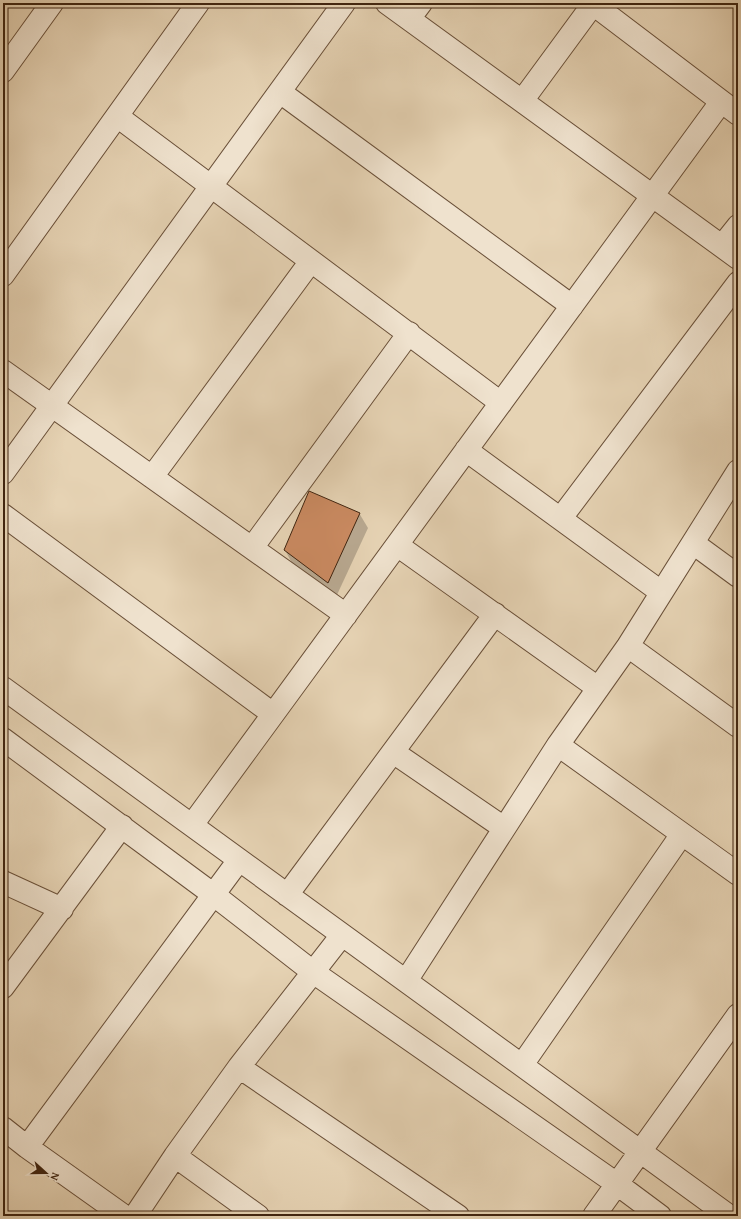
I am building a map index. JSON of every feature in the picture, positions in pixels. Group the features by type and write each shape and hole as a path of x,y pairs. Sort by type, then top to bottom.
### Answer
{"street":[{"path":"7,58 52,3"},
{"path":"3,275 198,3"},
{"path":"3,473 344,3"},
{"path":"387,3 415,11 522,101 730,252 738,226"},
{"path":"192,825 652,196 730,108 593,4 522,101"},
{"path":"280,92 572,306"},
{"path":"117,116 501,403"},
{"path":"152,477 311,261"},
{"path":"561,518 738,283"},
{"path":"252,548 409,333"},
{"path":"3,371 346,615"},
{"path":"466,450 661,592"},
{"path":"406,981 558,744 628,646 738,471"},
{"path":"3,515 273,714"},
{"path":"693,543 738,576"},
{"path":"397,545 598,688"},
{"path":"287,895 495,614"},
{"path":"628,646 738,726"},
{"path":"3,688 729,1216"},
{"path":"3,739 214,895 313,972 617,1184 660,1216"},
{"path":"558,744 738,874"},
{"path":"393,752 504,828"},
{"path":"3,987 122,826"},
{"path":"522,1065 682,834"},
{"path":"26,1147 239,860"},
{"path":"3,882 62,909"},
{"path":"135,1216 175,1156 239,1067 342,935"},
{"path":"594,1216 738,1015"},
{"path":"239,1067 458,1216"},
{"path":"3,1128 26,1147 124,1216"},
{"path":"175,1156 258,1216"}],"building":[{"path":"309,491 360,513 328,583 284,550"}]}
